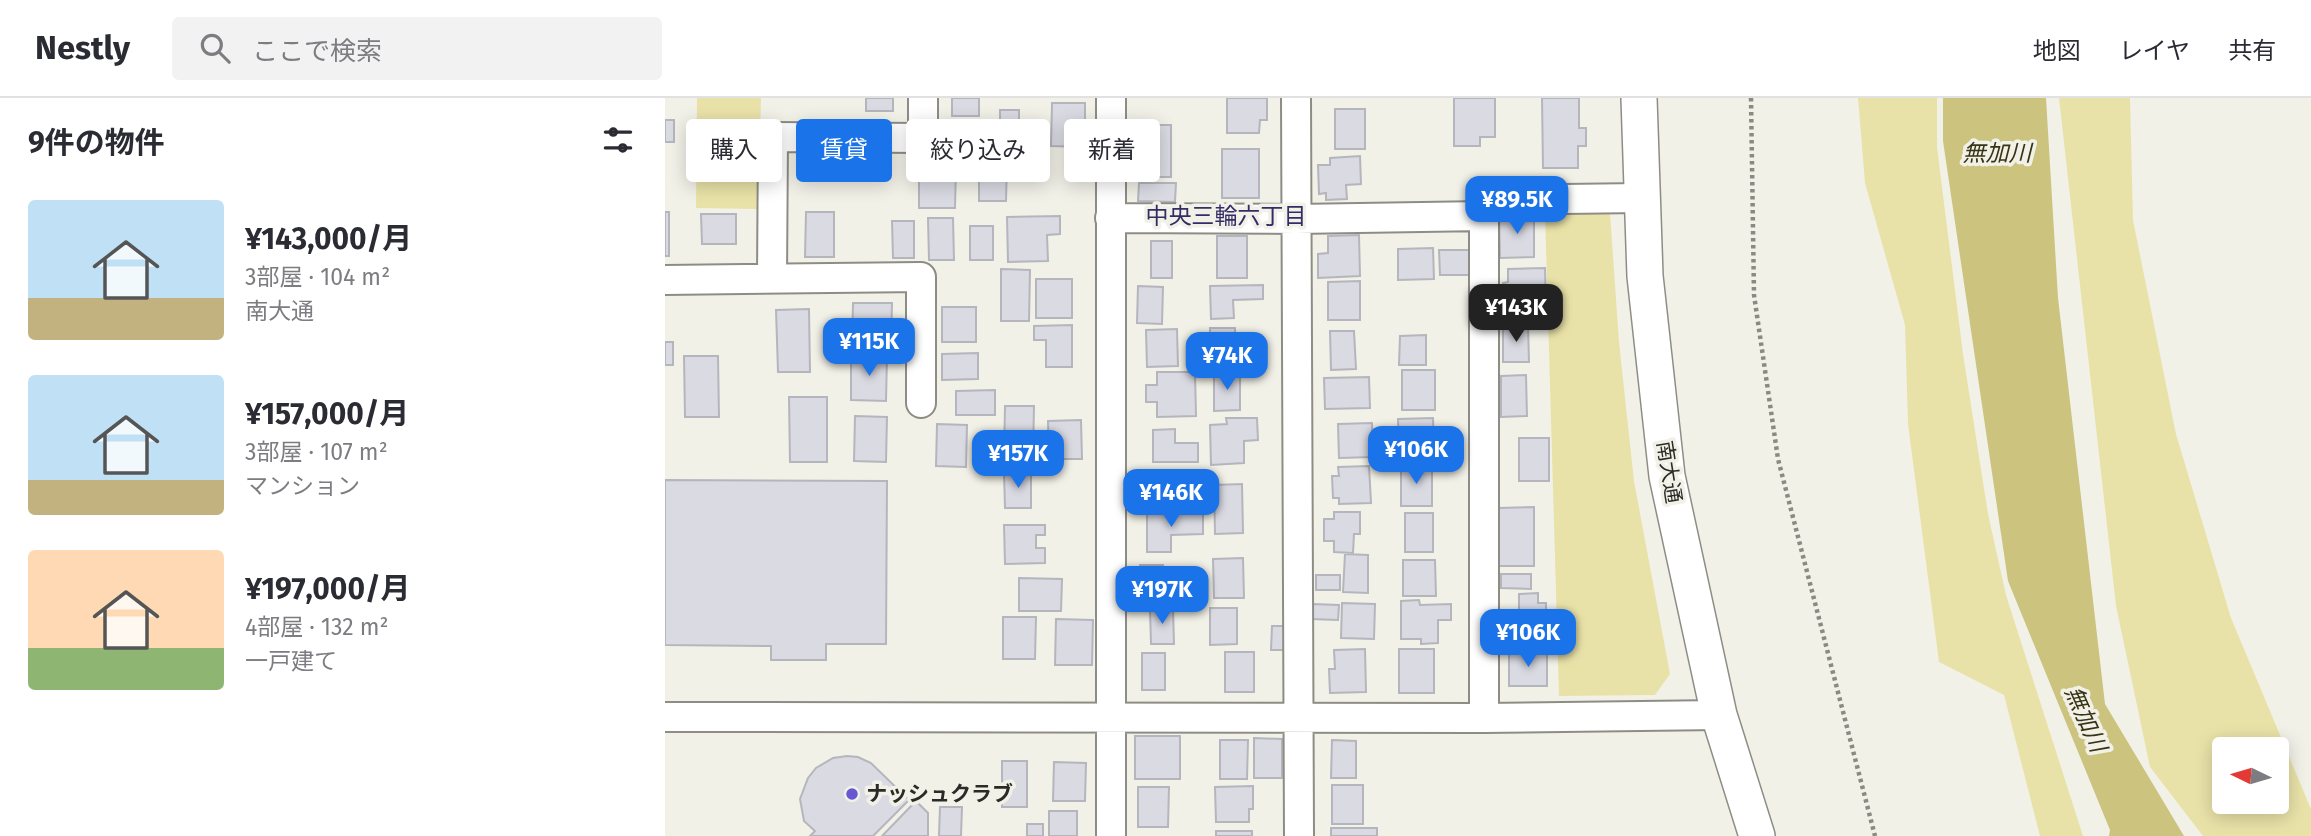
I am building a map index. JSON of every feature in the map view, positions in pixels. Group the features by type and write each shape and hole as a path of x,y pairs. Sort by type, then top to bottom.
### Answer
{"street":[{"path":"772,278 773,137 923,138 923,98"},
{"path":"1111,98 1111,836"},
{"path":"1296,98 1299,836"},
{"name":"南大通","path":"1639,98 1645,276 1667,476 1720,715 1757,836"},
{"path":"1483,718 1485,200 1641,198"},
{"path":"1110,218 1484,216"},
{"path":"665,280 921,277 921,403"},
{"path":"665,717 1483,718 1720,715"}],"path":[{"path":"1751,98 1754,295 1778,459 1875,836"}],"shaded area":[{"path":"697,98 761,98 760,119 697,119"},
{"path":"1858,98 1937,98 1937,147 1963,354 1988,514 2006,595 2083,836 2040,836 2004,695 1939,662 1908,424 1905,325 1865,183"},
{"path":"2059,98 2130,98 2133,220 2176,434 2231,618 2281,737 2212,737 2212,814 2289,814 2289,756 2311,809 2311,836 2203,836 2150,767 2116,606"},
{"path":"696,182 759,182 758,209 696,208"},
{"path":"1545,213 1610,213 1619,342 1634,481 1670,674 1655,695 1559,696"}],"water":[{"name":"無加川","path":"1943,98 2046,98 2058,298 2105,704 2184,836 2109,836 2110,830 2008,581 1943,141"}],"building":[{"path":"866,98 893,98 893,111 866,111"},
{"path":"952,98 979,98 979,116 952,116"},
{"path":"1227,98 1267,98 1267,120 1260,120 1259,133 1227,133"},
{"path":"1454,98 1495,98 1495,137 1480,137 1480,146 1454,146"},
{"path":"1542,98 1579,98 1579,128 1586,128 1586,146 1578,146 1578,168 1543,168"},
{"path":"1052,103 1085,103 1085,119 1064,119 1064,146 1051,146"},
{"path":"1335,109 1365,109 1365,149 1335,149"},
{"path":"1000,110 1019,110 1019,119 1000,119"},
{"path":"665,120 674,120 674,142 665,142"},
{"path":"1160,125 1171,125 1171,177 1160,177"},
{"path":"1222,149 1259,149 1259,198 1222,198"},
{"path":"1360,156 1361,184 1346,185 1347,199 1326,200 1326,193 1319,194 1318,165 1330,165 1330,158"},
{"path":"919,182 956,182 955,208 919,208"},
{"path":"979,182 1006,182 1006,201 979,201"},
{"path":"1139,183 1176,183 1175,202 1138,201"},
{"path":"665,212 669,212 669,256 665,256"},
{"path":"806,212 834,212 834,257 805,257"},
{"path":"701,214 736,214 736,244 702,244"},
{"path":"1499,214 1534,214 1534,257 1500,258"},
{"path":"1060,216 1060,234 1047,235 1048,261 1008,262 1007,217"},
{"path":"928,218 953,218 954,260 929,260"},
{"path":"892,221 914,221 914,258 893,258"},
{"path":"970,226 993,226 993,260 970,260"},
{"path":"1359,235 1360,276 1318,278 1318,254 1328,253 1328,236"},
{"path":"1217,236 1247,236 1247,278 1217,278"},
{"path":"1151,241 1172,241 1172,278 1151,278"},
{"path":"1433,248 1434,279 1398,280 1398,249"},
{"path":"1439,250 1470,250 1470,275 1440,275"},
{"path":"1545,268 1546,306 1509,307 1509,297 1504,297 1503,283 1508,282 1508,269"},
{"path":"1001,269 1030,270 1029,321 1001,321"},
{"path":"1036,279 1072,279 1072,318 1036,318"},
{"path":"1360,281 1360,320 1328,320 1328,282"},
{"path":"1263,285 1263,299 1233,300 1234,318 1211,319 1210,286"},
{"path":"1138,286 1163,287 1162,324 1137,323"},
{"path":"853,303 892,303 891,349 852,348"},
{"path":"942,307 976,307 976,342 942,342"},
{"path":"809,309 810,372 778,372 776,310"},
{"path":"1072,325 1072,367 1046,367 1046,340 1034,340 1034,326"},
{"path":"1503,326 1528,326 1529,362 1503,362"},
{"path":"1210,328 1235,328 1235,362 1210,362"},
{"path":"1177,329 1178,366 1147,367 1146,330"},
{"path":"1330,331 1354,331 1356,369 1331,370"},
{"path":"1426,335 1426,365 1399,365 1400,336"},
{"path":"665,342 673,342 673,365 665,365"},
{"path":"978,353 978,379 942,380 942,354"},
{"path":"684,356 718,356 719,417 685,417"},
{"path":"851,356 887,356 886,401 851,400"},
{"path":"1402,370 1435,370 1435,410 1402,410"},
{"path":"1157,372 1195,372 1196,416 1157,417 1157,402 1146,402 1146,385 1157,385"},
{"path":"1214,373 1240,373 1240,410 1214,411"},
{"path":"1526,375 1527,416 1501,417 1501,376"},
{"path":"1369,377 1370,408 1325,409 1324,378"},
{"path":"995,390 995,415 956,415 956,391"},
{"path":"789,397 827,397 827,462 790,462"},
{"path":"1005,406 1034,406 1033,456 1004,455"},
{"path":"855,416 887,417 886,462 854,461"},
{"path":"1226,418 1257,418 1258,440 1244,441 1244,463 1211,465 1210,425 1227,424"},
{"path":"1433,418 1434,457 1399,458 1398,419"},
{"path":"1081,420 1082,459 1049,459 1048,421"},
{"path":"1372,423 1373,457 1339,458 1338,424"},
{"path":"937,424 967,425 966,467 936,466"},
{"path":"1175,429 1175,443 1198,443 1198,462 1153,462 1153,430"},
{"path":"1519,438 1549,438 1549,481 1519,481"},
{"path":"1401,465 1432,466 1432,506 1401,506"},
{"path":"1369,466 1371,503 1339,504 1339,498 1333,498 1332,476 1339,476 1338,467"},
{"path":"1004,472 1031,472 1031,508 1005,508"},
{"path":"1161,472 1163,506 1139,507 1137,473"},
{"path":"665,480 887,481 886,644 826,644 826,660 771,660 771,646 665,645"},
{"path":"1242,484 1243,533 1215,534 1214,485"},
{"path":"1534,507 1534,566 1499,566 1499,508"},
{"path":"1334,512 1360,512 1360,534 1354,534 1353,553 1334,552 1334,541 1324,541 1324,519 1334,519"},
{"path":"1405,513 1433,513 1433,552 1405,552"},
{"path":"1147,514 1203,514 1203,534 1171,535 1171,552 1147,552"},
{"path":"1004,525 1045,525 1045,535 1036,535 1036,548 1045,548 1045,563 1005,564"},
{"path":"1345,554 1368,555 1368,593 1343,592"},
{"path":"1243,558 1244,598 1214,598 1213,559"},
{"path":"1403,560 1435,560 1436,596 1403,596"},
{"path":"1140,565 1163,565 1163,600 1141,600"},
{"path":"1501,574 1531,574 1531,589 1501,588"},
{"path":"1316,575 1340,575 1340,590 1316,590"},
{"path":"1019,578 1062,579 1061,611 1019,611"},
{"path":"1538,593 1538,603 1546,603 1546,633 1519,633 1519,594"},
{"path":"1419,600 1420,605 1451,604 1451,620 1438,620 1438,643 1421,644 1421,639 1401,639 1401,601"},
{"path":"1342,603 1375,604 1374,639 1341,638"},
{"path":"1312,604 1339,605 1338,620 1311,619"},
{"path":"1173,608 1174,644 1151,644 1150,609"},
{"path":"1210,608 1237,608 1237,644 1210,645"},
{"path":"1003,617 1036,617 1035,659 1003,659"},
{"path":"1056,619 1093,620 1092,665 1055,665"},
{"path":"1272,626 1286,626 1286,650 1271,650"},
{"path":"1365,649 1366,692 1330,693 1329,669 1335,669 1334,650"},
{"path":"1399,649 1434,649 1434,693 1399,693"},
{"path":"1509,651 1547,651 1547,686 1509,686"},
{"path":"1225,652 1254,652 1254,692 1225,692"},
{"path":"1142,653 1165,653 1165,690 1142,690"},
{"path":"1135,736 1180,736 1180,779 1135,779"},
{"path":"1254,738 1282,739 1282,778 1254,778"},
{"path":"1220,740 1248,740 1247,779 1220,779"},
{"path":"1332,740 1356,741 1356,778 1331,778"},
{"name":"ナッシュクラブ","path":"858,757 871,763 909,800 873,836 810,836 815,831 804,821 800,799 808,778 816,768 833,758"},
{"path":"1002,761 1027,761 1027,807 1002,807"},
{"path":"1054,762 1086,763 1085,801 1053,801"},
{"path":"1332,785 1363,785 1363,824 1332,824"},
{"path":"1253,786 1253,809 1249,809 1249,822 1216,822 1215,787"},
{"path":"1138,787 1169,787 1168,827 1138,827"},
{"path":"916,801 928,813 928,836 882,836"},
{"path":"940,807 962,807 961,836 939,836"},
{"path":"1049,811 1077,811 1077,836 1049,836"},
{"path":"1027,824 1043,824 1043,836 1027,836"},
{"path":"1331,828 1377,828 1377,836 1331,836"},
{"path":"1216,831 1252,831 1252,836 1216,836"}],"place":[{"name":"ナッシュクラブ","path":"852,794"}],"district":[{"name":"中央三輪六丁目","path":"1226,216"}]}
